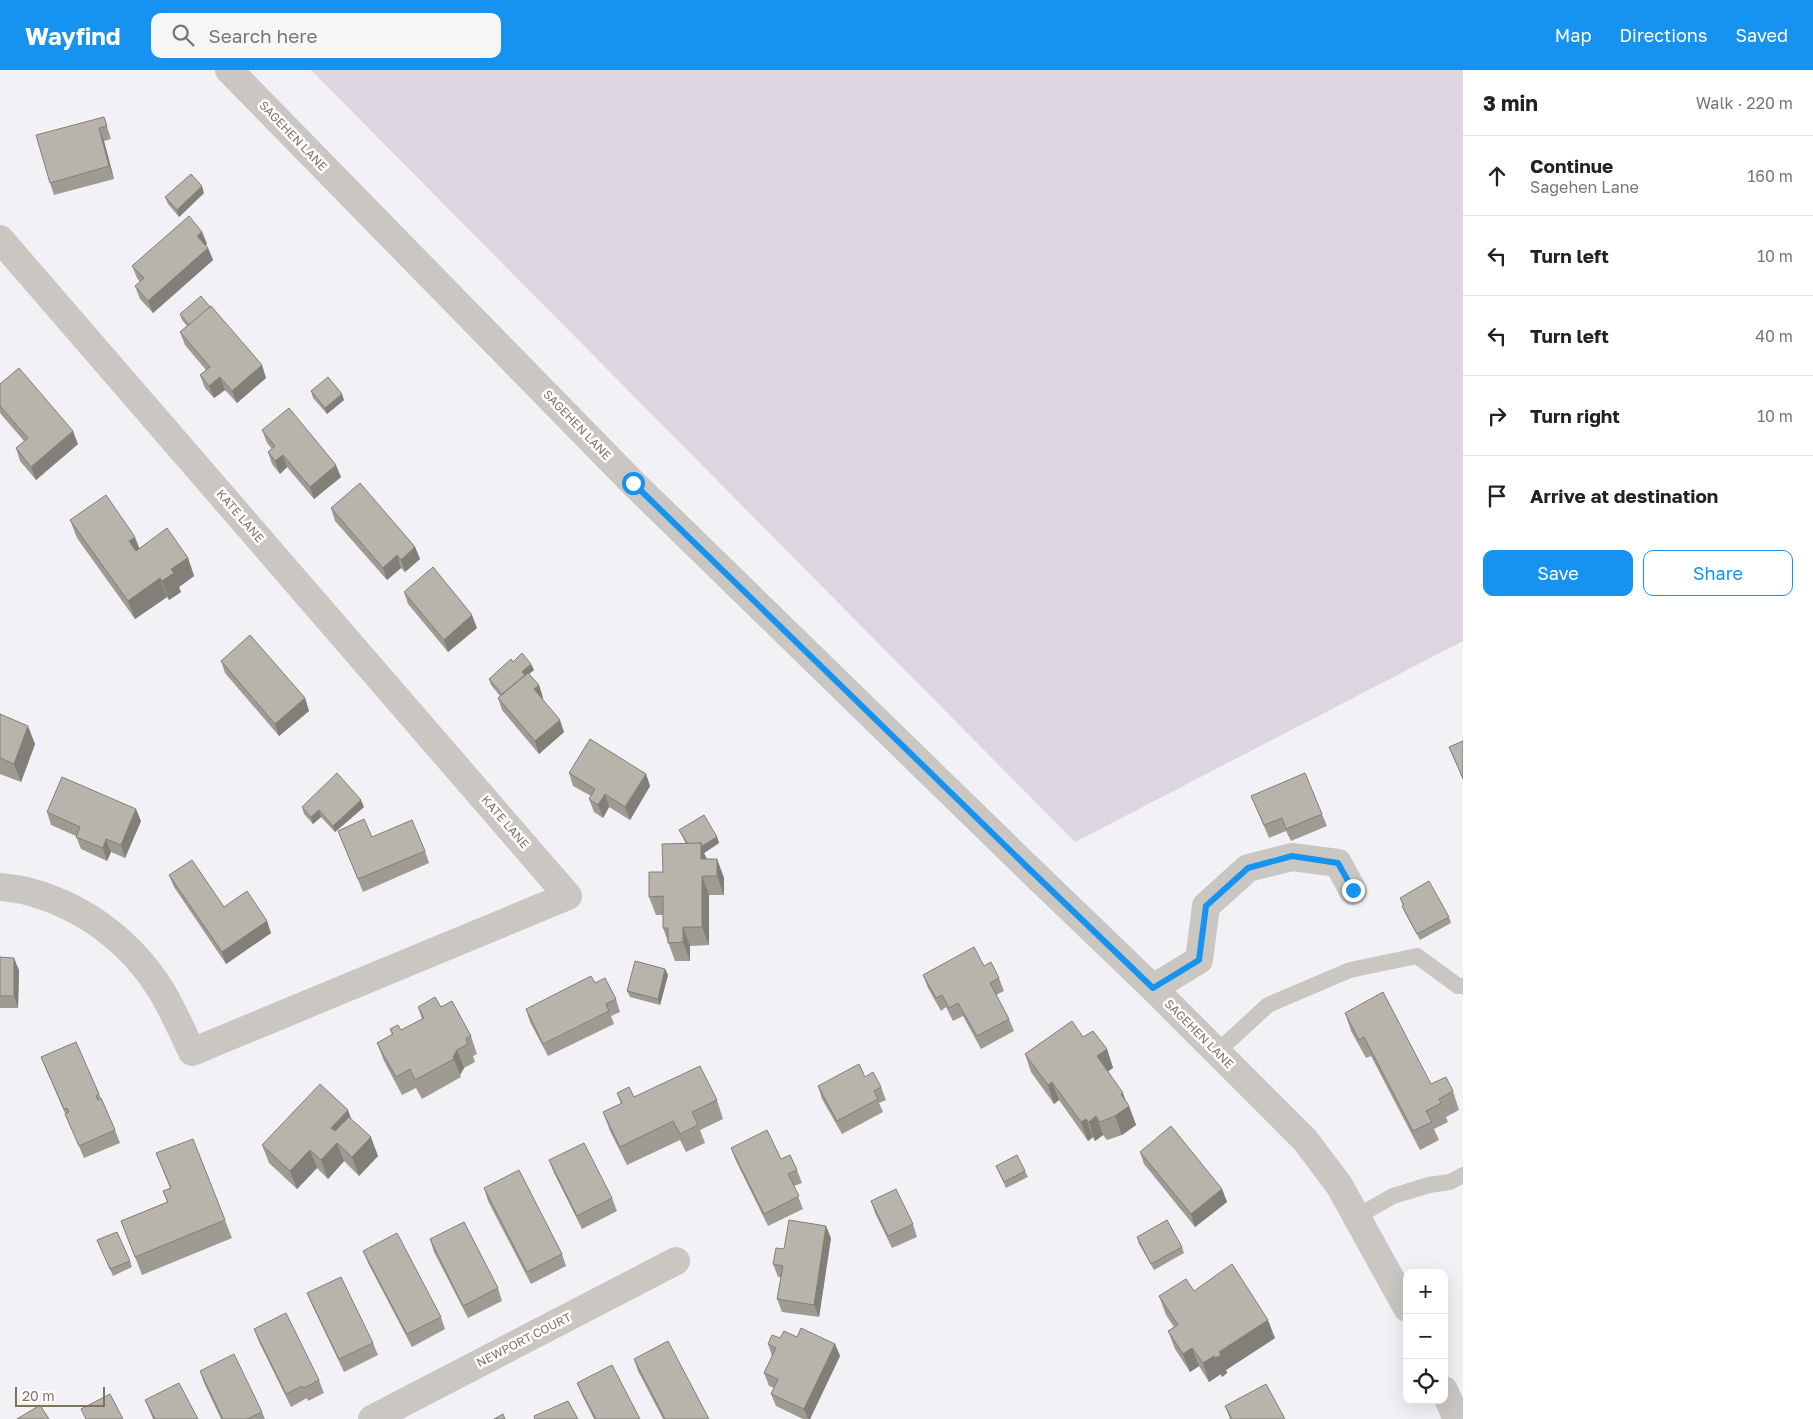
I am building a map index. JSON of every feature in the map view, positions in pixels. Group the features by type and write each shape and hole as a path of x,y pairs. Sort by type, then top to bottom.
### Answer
{"street":[{"name":"SAGEHEN LANE","path":"229,70 633,483 1008,850 1153,988 1305,1140 1339,1185 1403,1301"},
{"name":"KATE LANE","path":"0,239 568,896 192,1052 161,991 136,956 103,926 67,905 29,892 0,887"},
{"path":"1153,988 1199,960 1206,906 1248,868 1292,856 1338,863 1353,890"},
{"name":"NEWPORT COURT","path":"372,1419 676,1261"},
{"path":"1448,1399 1457,1419"}],"lane":[{"path":"1217,1052 1268,1005 1350,970 1417,956 1458,986 1463,986"},
{"path":"1356,1217 1393,1196 1429,1185 1450,1182 1463,1175"}],"shaded area":[{"path":"311,70 1463,70 1463,641 1075,842"}],"building":[{"path":"104,117 107,126 99,128 109,166 50,183 36,135"},
{"path":"191,174 202,186 177,210 165,197"},
{"path":"189,216 202,232 197,236 208,248 148,301 135,286 144,278 132,266"},
{"path":"201,296 210,307 189,325 180,314"},
{"path":"211,306 262,365 232,391 220,377 209,386 200,375 210,367 180,332"},
{"path":"19,368 73,431 31,467 16,448 28,438 0,406 0,384"},
{"path":"328,377 342,394 325,408 311,391"},
{"path":"289,408 336,465 310,487 283,455 275,461 268,452 275,446 262,430"},
{"path":"360,483 415,547 401,560 397,555 383,568 331,508"},
{"path":"106,495 135,537 129,541 136,551 167,528 188,558 171,569 174,573 162,581 160,578 128,601 70,520"},
{"path":"433,567 472,615 444,640 404,592"},
{"path":"250,635 305,698 275,724 221,661"},
{"path":"522,653 531,664 522,672 525,675 502,694 489,679 511,659 513,662"},
{"path":"528,673 539,685 534,689 560,720 535,741 498,698"},
{"path":"0,714 28,726 14,764 0,758"},
{"path":"590,739 646,774 625,807 605,794 598,805 589,799 595,789 569,773"},
{"path":"1463,741 1463,778 1449,747"},
{"path":"337,773 361,800 333,826 319,810 311,817 302,807"},
{"path":"1305,773 1322,814 1286,829 1282,818 1264,825 1251,796"},
{"path":"62,777 136,809 121,845 106,839 103,848 76,837 80,827 47,812"},
{"path":"704,815 717,837 702,846 701,843 688,844 679,830"},
{"path":"364,819 372,837 412,820 425,851 358,879 338,831"},
{"path":"701,843 701,859 717,859 717,876 702,876 702,927 683,927 683,942 668,943 668,928 663,928 663,896 649,897 649,872 663,872 662,844"},
{"path":"192,860 224,907 247,891 267,921 222,952 169,875"},
{"path":"1429,881 1449,917 1417,934 1402,906 1404,905 1400,898"},
{"path":"974,947 984,966 991,962 999,978 990,983 1009,1019 977,1036 958,1003 949,1008 942,995 936,998 923,975"},
{"path":"0,957 14,958 14,996 0,996"},
{"path":"635,961 665,969 658,999 627,991"},
{"path":"591,976 595,983 605,978 616,999 606,1004 609,1011 543,1044 526,1009"},
{"path":"1383,992 1431,1084 1446,1077 1453,1091 1439,1099 1441,1103 1426,1111 1432,1122 1413,1131 1364,1037 1359,1040 1345,1013"},
{"path":"435,997 441,1007 452,1001 471,1036 466,1038 468,1044 457,1050 453,1057 454,1059 415,1080 410,1069 396,1077 377,1043 393,1034 390,1029 398,1025 401,1030 424,1018 418,1007"},
{"path":"1072,1021 1083,1037 1093,1031 1107,1049 1097,1056 1123,1093 1121,1094 1129,1106 1115,1116 1100,1122 1096,1116 1089,1122 1086,1119 1081,1122 1052,1082 1048,1085 1025,1054"},
{"path":"76,1042 99,1094 96,1096 98,1100 101,1098 115,1130 79,1146 65,1114 69,1112 67,1108 64,1109 41,1057"},
{"path":"859,1064 865,1077 873,1072 881,1087 874,1091 878,1099 837,1121 818,1086"},
{"path":"700,1066 717,1100 692,1112 698,1125 680,1134 673,1121 620,1147 603,1112 622,1103 617,1093 629,1087 634,1097"},
{"path":"320,1084 348,1110 331,1128 335,1131 349,1117 371,1137 352,1157 337,1143 321,1160 310,1150 290,1171 262,1145"},
{"path":"1171,1126 1222,1189 1191,1214 1140,1152"},
{"path":"767,1130 781,1159 790,1155 797,1170 788,1174 799,1196 764,1214 731,1148"},
{"path":"193,1139 225,1220 135,1257 121,1221 168,1202 163,1191 171,1188 156,1153"},
{"path":"584,1143 612,1198 577,1216 549,1160"},
{"path":"1017,1155 1025,1171 1004,1182 996,1166"},
{"path":"519,1170 562,1254 527,1272 484,1188"},
{"path":"896,1189 913,1224 888,1236 871,1201"},
{"path":"789,1220 826,1226 814,1305 777,1299 783,1266 773,1264 776,1248 784,1249"},
{"path":"1167,1220 1182,1247 1151,1264 1137,1237"},
{"path":"464,1222 498,1288 463,1306 430,1239"},
{"path":"117,1232 130,1261 110,1269 97,1240"},
{"path":"397,1233 441,1317 407,1334 363,1251"},
{"path":"1232,1264 1268,1320 1219,1352 1221,1355 1215,1358 1214,1356 1203,1363 1192,1348 1183,1354 1168,1331 1178,1325 1159,1296 1186,1279 1194,1291"},
{"path":"341,1277 373,1343 339,1359 307,1293"},
{"path":"286,1313 319,1380 304,1388 302,1386 286,1394 254,1329"},
{"path":"801,1328 835,1344 804,1409 771,1394 778,1379 764,1373 776,1348 768,1344 772,1335 780,1338 784,1331 797,1337"},
{"path":"668,1341 709,1419 665,1419 634,1359"},
{"path":"234,1354 262,1412 247,1419 223,1419 200,1371"},
{"path":"612,1365 640,1419 596,1419 577,1383"},
{"path":"179,1383 198,1419 155,1419 145,1400"},
{"path":"1266,1384 1285,1419 1232,1419 1225,1406"},
{"path":"110,1394 123,1419 86,1419 81,1409"},
{"path":"568,1401 578,1419 535,1419 534,1416"},
{"path":"40,1405 49,1419 17,1419"},
{"path":"503,1414 505,1419 494,1419"}],"route":[{"path":"633,483 1153,988 1199,960 1206,906 1248,868 1292,856 1338,863 1353,890"}]}
